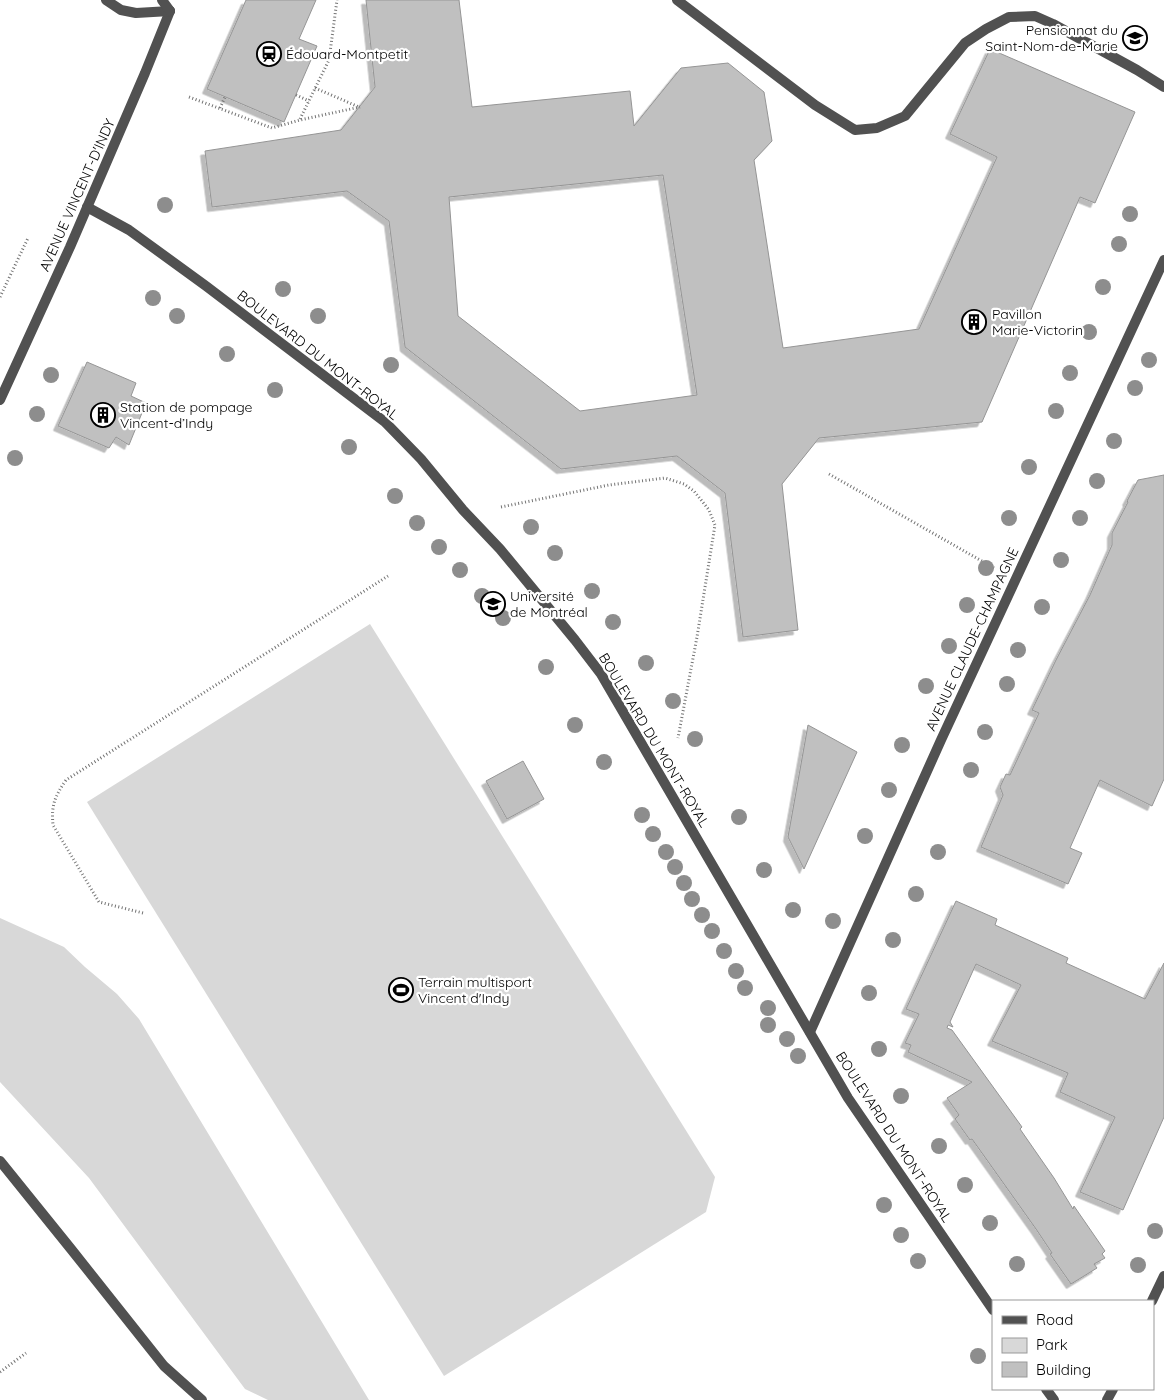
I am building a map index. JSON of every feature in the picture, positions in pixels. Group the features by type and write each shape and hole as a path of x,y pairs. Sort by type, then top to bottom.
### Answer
{"street":[{"path":"106,0 121,10 136,13 170,11"},
{"path":"162,0 170,11"},
{"name":"AVENUE VINCENT-D'INDY","path":"0,400 87,207 175,0"},
{"path":"677,0 815,105 855,130 877,128 905,116 965,43 986,28 1009,17 1034,16 1053,24 1164,87"},
{"name":"BOULEVARD DU MONT-ROYAL","path":"87,207 129,230 386,422 421,458 463,510 506,556 601,674 848,1098 992,1309"},
{"name":"AVENUE CLAUDE-CHAMPAGNE","path":"810,1032 941,740 1164,260"},
{"path":"0,1162 164,1366 202,1400"},
{"path":"1152,1300 1164,1276"}],"path":[{"path":"300,120 328,60 337,0"},
{"path":"190,97 272,128 360,107 316,88"},
{"path":"296,95 309,101"},
{"path":"220,108 225,97"},
{"name":"AVENUE VINCENT-D'INDY","path":"0,297 28,238"},
{"path":"830,474 994,568"},
{"path":"501,507 609,485 665,478 684,484 702,500 709,510 715,525 699,628 678,738"},
{"path":"143,914 99,902 53,825 52,812 56,795 66,780 388,576"},
{"path":"0,1372 26,1353"}],"green space":[{"name":"Terrain multisport Vincent d'Indy","path":"370,624 715,1177 706,1212 444,1376 87,802"},
{"path":"0,918 64,947 117,994 139,1019 369,1400 268,1400 245,1389 89,1178 0,1082"}],"building":[{"path":"246,0 316,0 299,39 317,46 284,122 207,89"},
{"name":"Pavillon Marie-Victorin","path":"366,0 459,0 472,107 630,91 634,126 681,68 728,63 764,92 772,141 754,160 783,348 919,329 997,157 950,134 990,49 1135,112 1095,203 1080,197 982,422 819,438 782,484 798,630 743,637 725,493 677,456 561,469 405,347 389,221 347,191 212,207 205,151 341,130 375,87","holes":["663,175 697,395 580,411 458,316 449,197"]},
{"name":"Station de pompage Vincent-d’Indy","path":"87,362 136,383 131,396 146,403 129,445 116,437 109,448 58,426"},
{"path":"1164,475 1164,779 1152,806 1100,780 1070,848 1082,853 1068,884 981,847 1003,795 1000,787 1006,774 1010,775 1039,713 1032,710 1090,595 1112,545 1112,533 1127,501 1138,480"},
{"path":"808,725 857,752 804,869 788,837"},
{"path":"523,761 544,799 507,819 486,781"},
{"path":"956,901 997,919 995,925 1068,958 1066,963 1145,999 1164,963 1164,1117 1123,1210 1080,1192 1115,1117 1060,1092 1068,1073 992,1041 1021,985 976,964 950,1022 953,1027 948,1025 947,1028 952,1030 1022,1127 1020,1129 1073,1209 1074,1206 1105,1251 1102,1254 1105,1258 1094,1264 1097,1268 1071,1284 1050,1254 1052,1253 1036,1229 972,1139 970,1140 955,1119 959,1115 947,1098 972,1082 908,1052 911,1045 905,1043 919,1014 906,1009"}],"place":[{"name":"Pensionnat du Saint-Nom-de-Marie","path":"1135,38"},
{"name":"Édouard-Montpetit","path":"269,54"},
{"name":"Pavillon Marie-Victorin","path":"974,322"},
{"name":"Station de pompage Vincent-d’Indy","path":"103,415"},
{"name":"Université de Montréal","path":"493,604"},
{"name":"Terrain multisport Vincent d'Indy","path":"401,990"}]}
